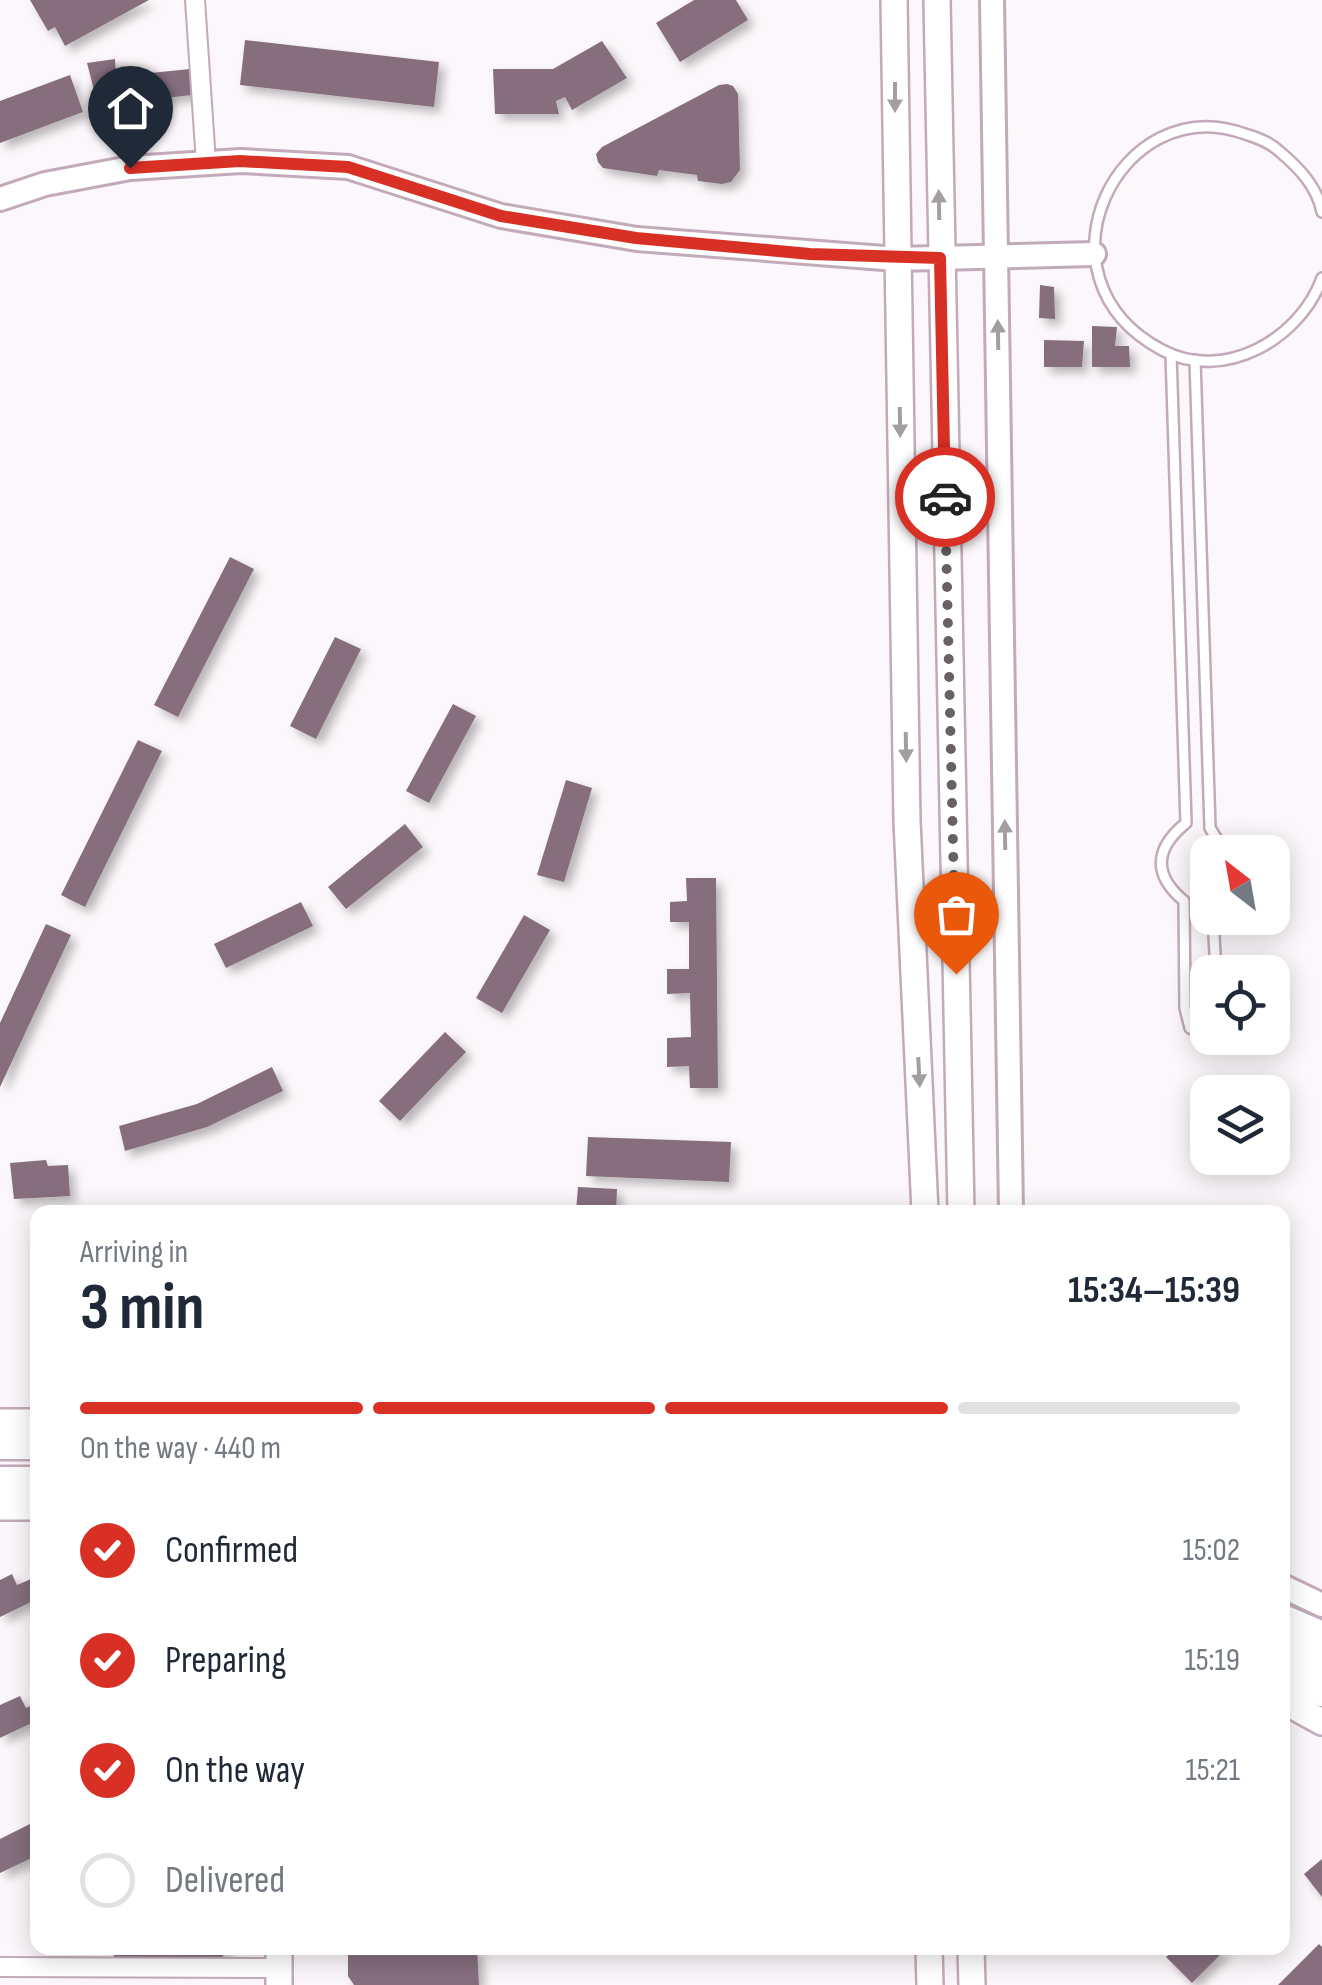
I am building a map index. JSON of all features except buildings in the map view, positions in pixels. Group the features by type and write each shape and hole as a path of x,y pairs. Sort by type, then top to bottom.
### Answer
{"highway":[{"path":"0,1444 30,1444"},
{"path":"0,1482 30,1482"},
{"path":"1290,1644 1322,1659"},
{"path":"1290,1674 1322,1691"}],"main road":[{"path":"894,0 907,821 925,1205"},
{"path":"937,0 961,1205"},
{"path":"0,1422 30,1422"},
{"path":"0,1507 30,1507"},
{"path":"1290,1620 1322,1634"},
{"path":"1290,1704 1322,1722"},
{"path":"929,1955 930,1985"},
{"path":"971,1955 972,1985"}],"street":[{"path":"196,0 206,163"},
{"path":"992,0 1010,1205"},
{"path":"0,199 44,184 130,168 240,161 348,167 501,216 636,238 896,259 1094,254"},
{"path":"1290,1590 1322,1605"},
{"path":"0,1967 279,1967"}],"lane":[{"path":"1322,212 1300,168 1270,143 1232,129 1184,130 1153,142 1127,162 1101,205 1094,254 1101,286 1117,315 1142,339 1171,354 1196,360 1235,358 1272,343 1302,316 1322,278"},
{"path":"1171,354 1186,824 1171,835 1161,857 1166,884 1184,901 1185,1008 1190,1028"},
{"path":"1196,360 1210,828 1214,835"}],"way so far":[{"path":"945,497 956,974"}],"route":[{"path":"130,168 240,161 348,167 501,216 636,238 810,254 940,258 945,497"}]}
